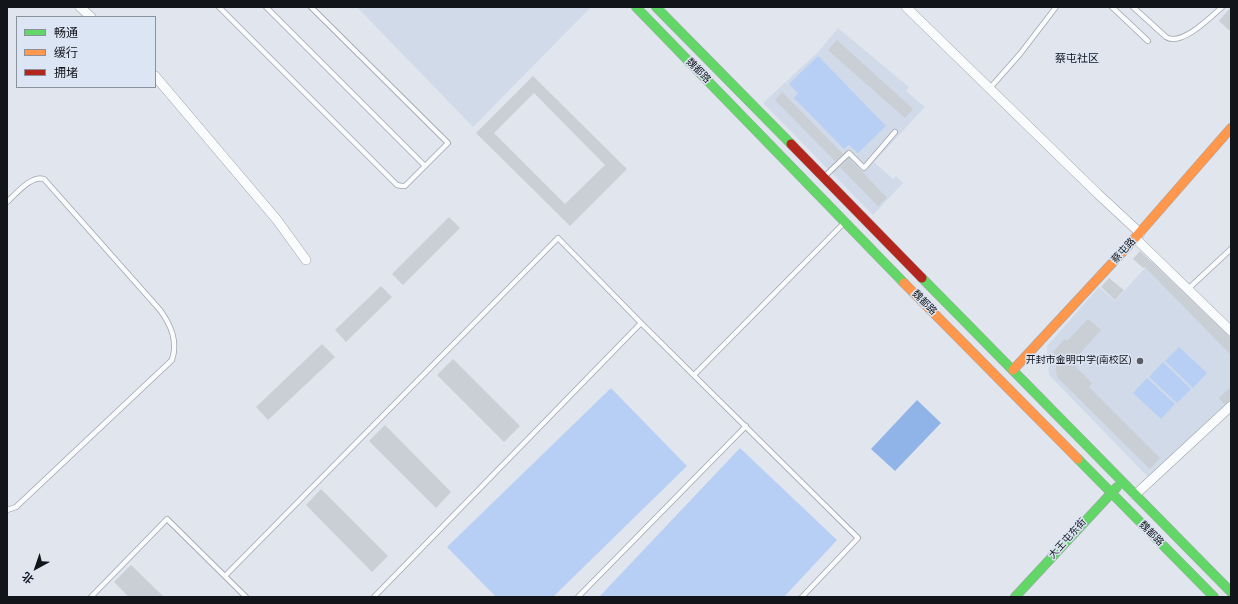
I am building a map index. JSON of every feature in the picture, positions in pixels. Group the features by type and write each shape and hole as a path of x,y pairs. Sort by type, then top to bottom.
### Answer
{"main road":[{"name":"魏都路","path":"636,7 845,223 1214,597"},
{"name":"魏都路","path":"661,9 824,178 1231,592"},
{"name":"蔡屯路","path":"1013,370 1138,235 1231,128"},
{"name":"大王屯东街","path":"1015,597 1110,493 1122,482"}],"street":[{"path":"80,7 90,16"},
{"path":"906,7 1098,194 1188,289 1231,331"},
{"path":"156,77 277,220 306,260"},
{"path":"1135,495 1231,406"}],"lane":[{"path":"220,7 397,185 405,186 448,143 311,7"},
{"path":"266,7 425,166"},
{"path":"990,88 1020,54 1056,7"},
{"path":"1112,7 1148,41"},
{"path":"1133,7 1166,37 1175,40 1206,22 1222,7"},
{"path":"824,178 849,153 864,168 895,132"},
{"path":"7,202 33,179 44,179 160,310 170,326 174,346 172,360 16,507 7,510"},
{"path":"694,375 845,223"},
{"path":"225,576 558,238 641,323 858,538 802,597"},
{"path":"1188,289 1231,249"},
{"path":"374,597 641,323"},
{"path":"578,597 746,426"},
{"path":"91,597 167,519 246,597"}],"shaded area":[{"path":"357,7 591,7 473,127"},
{"path":"838,28 909,87 906,91 925,107 874,162 893,179 896,176 903,183 873,215 763,103 819,51"},
{"path":"818,56 886,126 858,153 849,145 844,149 794,98 798,93 789,84"},
{"name":"开封市金明中学(南校区)","path":"1154,258 1231,336 1231,402 1149,478 1049,375 1047,346 1099,287 1115,301"},
{"path":"1179,347 1207,373 1193,388 1165,361"},
{"path":"1163,362 1191,389 1177,403 1149,377"},
{"path":"1147,378 1175,404 1161,419 1133,393"},
{"path":"611,388 687,466 553,597 496,597 447,547"},
{"path":"917,400 941,423 895,471 871,449"},
{"path":"740,448 837,540 784,597 599,597"}],"building":[{"path":"1231,7 1231,32 1219,21"},
{"path":"837,40 913,109 905,118 828,50"},
{"path":"533,76 627,169 570,226 476,133","holes":["534,93 605,165 565,204 494,133"]},
{"path":"782,92 843,154 835,161 775,100"},
{"path":"849,158 887,198 878,206 840,167"},
{"path":"449,217 460,228 403,285 392,274"},
{"path":"1140,251 1231,338 1231,355 1145,267 1143,268 1133,259"},
{"path":"1109,278 1124,290 1115,300 1101,287"},
{"path":"381,286 392,297 346,342 335,330"},
{"path":"1088,319 1101,330 1075,359 1076,367 1092,383 1089,387 1160,458 1150,469 1057,377 1054,351 1065,339 1067,341"},
{"path":"322,344 335,357 268,420 256,407"},
{"path":"453,359 520,426 504,442 437,375"},
{"path":"1231,387 1231,400 1224,404 1219,398"},
{"path":"385,425 451,492 436,508 369,441"},
{"path":"321,489 388,556 372,572 306,505"},
{"path":"131,565 164,597 129,597 114,582"}],"traffic: fast":[{"path":"636,7 904,283"},
{"path":"656,7 791,144"},
{"path":"922,278 1231,592"},
{"path":"1078,459 1214,597"},
{"path":"1015,597 1117,487"}],"traffic: slow":[{"path":"1013,370 1128,246 1231,128"},
{"path":"904,283 1078,459"}],"traffic: jam":[{"path":"791,144 922,278"}],"place":[{"name":"开封市金明中学(南校区)","path":"1140,361"}],"district":[{"name":"蔡屯社区","path":"1077,59"}]}
